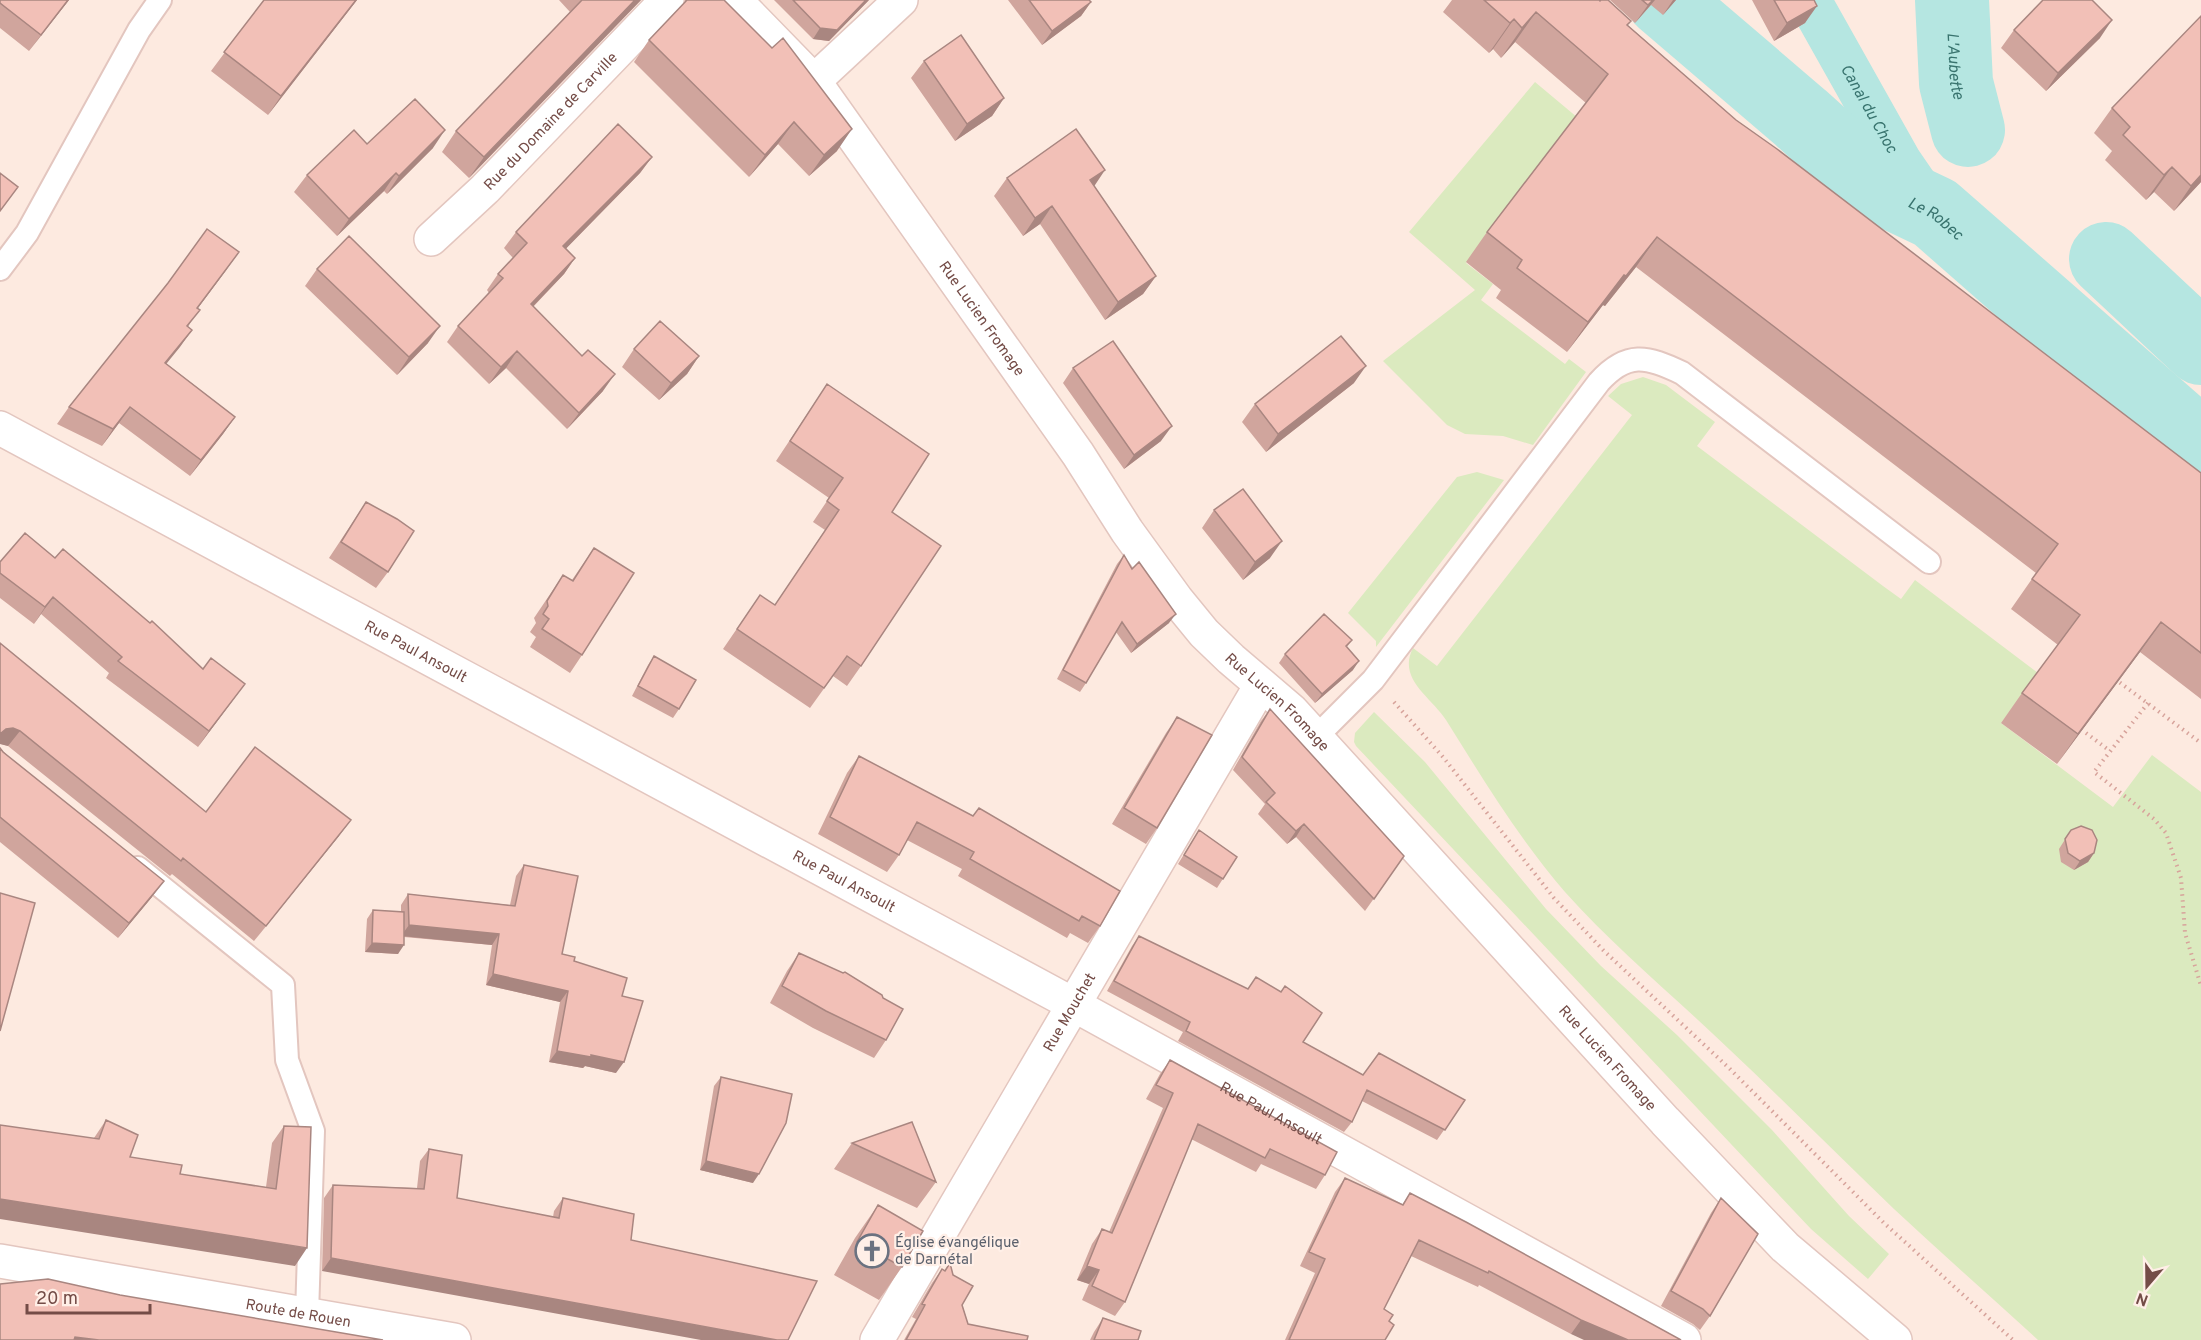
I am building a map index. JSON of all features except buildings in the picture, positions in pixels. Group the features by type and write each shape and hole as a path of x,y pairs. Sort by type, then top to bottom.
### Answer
{"street":[{"name":"Rue du Domaine de Carville","path":"431,239 485,189 667,0"},
{"name":"Rue Lucien Fromage","path":"735,0 814,81 1078,454 1128,531 1177,600 1204,633 1292,711 1649,1103 1777,1239 1895,1340"},
{"path":"814,81 901,0"},
{"name":"Rue Paul Ansoult","path":"0,428 1072,1004 1684,1340"},
{"name":"Rue Mouchet","path":"877,1340 1261,685"},
{"name":"Route de Rouen","path":"0,1261 454,1340"}],"lane":[{"path":"0,269 27,233 139,30 160,0"},
{"path":"1316,737 1373,680 1599,382 1610,370 1624,362 1642,358 1682,373 1929,562"},
{"path":"119,853 283,986 287,1059 313,1131 307,1314"}],"path":[{"path":"2111,676 2201,742"},
{"path":"1373,680 1443,757 1554,898 1603,950 1730,1069 1884,1223 2013,1340"},
{"path":"2148,703 2094,772 2154,819 2166,833 2181,878 2185,933 2201,986"},
{"path":"2086,733 2110,751"}],"green space":[{"path":"1535,82 1584,123 1466,263 1493,284 1481,300 1565,364 1569,359 1586,372 1533,445 1503,436 1465,434 1447,425 1383,361 1475,290 1409,232"},
{"path":"1643,377 1666,385 1715,422 1697,446 1883,586 1901,599 1915,580 2038,673 2001,723 2113,807 2152,755 2201,792 2201,1340 2038,1340 1894,1209 1584,913 1532,851 1446,720 1412,678 1409,659 1413,648 1437,666 1632,415 1608,396 1621,384"},
{"path":"1477,472 1504,480 1376,647 1376,641 1348,613 1457,477"},
{"path":"1374,712 1425,762 1546,909 1601,966 1677,1035 1772,1130 1849,1216 1889,1254 1868,1279 1811,1229 1356,746 1355,733"}],"waterway":[{"name":"Canal du Choc","path":"1663,0 1874,184 1935,213 2201,446"},
{"name":"Canal du Choc","path":"1809,0 1900,162 1935,213"},
{"name":"L'Aubette","path":"1952,0 1956,83 1968,130"},
{"name":"L'Aubette","path":"2106,259 2201,348"}],"place":[{"name":"Église évangélique de Darnétal","path":"872,1251"}],"water label":[{"name":"Le Robec","path":"1935,219"}]}
